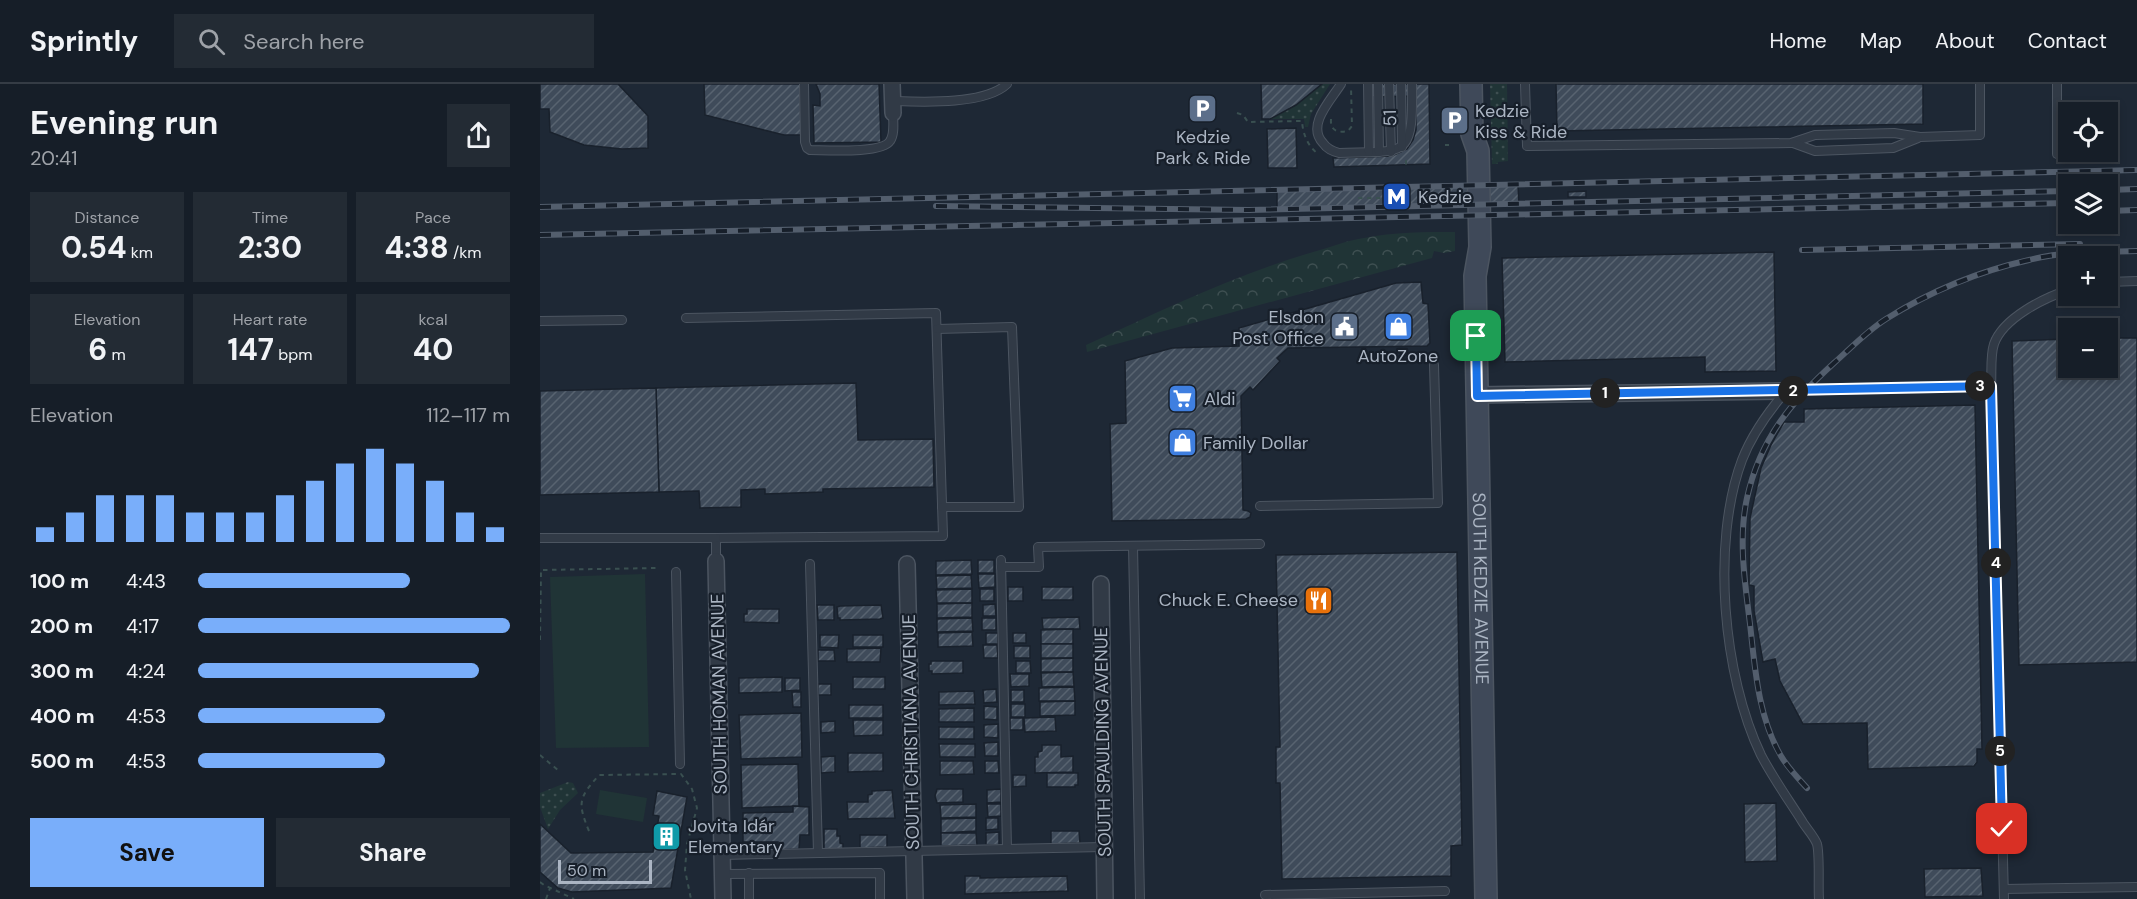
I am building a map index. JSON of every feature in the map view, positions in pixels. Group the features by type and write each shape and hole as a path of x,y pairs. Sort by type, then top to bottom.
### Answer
{"main road":[{"name":"SOUTH KEDZIE AVENUE","path":"1471,84 1472,134 1478,151 1480,247 1475,276 1486,899"}],"street":[{"path":"892,84 893,107"},
{"path":"1477,396 1786,391"},
{"name":"SOUTH HOMAN AVENUE","path":"716,561 723,899"},
{"name":"SOUTH CHRISTIANA AVENUE","path":"908,564 915,899"},
{"name":"SOUTH SPAULDING AVENUE","path":"1101,584 1105,899"}],"lane":[{"path":"804,84 805,142 810,150 869,149 885,146 890,142 892,134 893,107 980,97 998,91 1007,84"},
{"path":"1341,84 1320,117 1317,135 1332,151 1369,152 1391,152 1402,147 1407,141 1413,123 1412,84"},
{"path":"1368,84 1369,152"},
{"path":"1378,84 1379,152"},
{"name":"51","path":"1389,84 1391,152"},
{"path":"1401,84 1402,147"},
{"path":"1525,84 1527,146 1791,142 1815,135 1894,133 1920,137 1980,135 1980,84"},
{"path":"2057,84 2057,154"},
{"path":"1791,142 1815,151 1893,148 1920,137"},
{"path":"2118,282 2137,281"},
{"path":"2004,899 1991,386 1993,347 1998,335 2019,314 2058,293"},
{"path":"540,538 943,536 936,313 686,318"},
{"path":"540,321 622,320"},
{"path":"937,329 1012,327 1019,507 942,507"},
{"path":"1260,506 1438,503 1434,365"},
{"path":"1819,899 1817,844 1761,754 1737,689 1731,660 1727,624 1728,517 1742,459 1753,436 1786,391 1991,386"},
{"path":"716,538 716,561"},
{"path":"1007,849 1001,564 1039,567 1038,547 1260,544"},
{"path":"1133,546 1140,899"},
{"path":"810,564 818,853"},
{"path":"676,572 680,764"},
{"path":"722,855 1104,847"},
{"path":"749,873 749,899"},
{"path":"722,874 880,873 880,899"},
{"path":"2004,889 2137,886"},
{"path":"1265,894 1445,891"}],"path":[{"path":"1345,92 1350,84"},
{"path":"1331,118 1330,125 1333,130 1348,131 1352,126 1350,84"},
{"path":"1237,113 1243,115 1248,122 1302,121 1310,147 1325,158"},
{"path":"1406,160 1406,165"},
{"path":"1418,197 1452,196"},
{"path":"1358,198 1394,198"},
{"path":"540,640 541,570 657,568"},
{"path":"540,755 559,771"},
{"path":"589,831 581,802 586,791 599,775 681,774 692,789 697,808 687,844 685,870 691,899"},
{"path":"540,882 574,899"},
{"path":"546,899 550,888"}],"green space":[{"path":"1322,84 1330,84 1311,114 1308,127 1305,127 1304,119 1270,119 1296,105"},
{"path":"1490,84 1507,84 1508,161 1498,162 1498,164 1492,164"},
{"path":"1455,232 1455,251 1444,253 1434,251 1432,258 1087,352 1086,345 1201,293 1290,259 1375,236"},
{"path":"645,574 649,747 556,748 550,577"},
{"path":"568,782 573,783 578,793 560,810 548,829 540,807 540,793"},
{"path":"600,790 647,798 643,822 596,814"}],"building":[{"path":"540,84 618,84 648,116 648,148 622,149 584,145 550,132 549,109 540,109"},
{"path":"704,84 800,84 801,135 784,135 705,115"},
{"path":"816,84 879,84 881,142 814,143 813,105 820,106 820,94"},
{"path":"1261,84 1322,84 1296,105 1270,119 1262,119"},
{"path":"1366,84 1429,84 1430,164 1334,167 1333,158 1392,156 1407,149 1413,140 1416,130 1416,96 1366,97"},
{"path":"1556,84 1923,84 1923,124 1557,131"},
{"path":"1296,128 1297,168 1268,168 1267,129"},
{"path":"1518,184 1519,205 1277,210 1277,189"},
{"path":"1586,191 1586,197 1568,197 1568,192"},
{"path":"1774,252 1776,371 1705,372 1705,357 1505,362 1502,258"},
{"path":"1421,282 1423,303 1428,304 1430,343 1427,346 1288,348 1277,358 1280,361 1253,390 1250,387 1241,396 1243,510 1251,513 1250,517 1246,519 1112,521 1110,424 1126,423 1125,361 1172,348 1239,346 1239,328 1396,283"},
{"path":"2118,338 2137,338 2137,662 2019,665 2012,341 2058,339 2058,378 2118,378"},
{"path":"856,383 858,440 933,439 934,487 823,489 823,492 765,494 765,489 741,490 741,507 700,508 699,491 659,492 656,388"},
{"path":"656,388 659,492 540,495 540,391"},
{"path":"1975,405 1982,749 1977,749 1977,762 1974,766 1868,769 1867,723 1803,724 1780,681 1775,659 1763,662 1754,611 1754,586 1749,585 1750,518 1761,468 1784,422 1804,422 1804,409"},
{"path":"1457,552 1462,845 1451,846 1451,876 1282,879 1280,783 1276,783 1276,747 1280,747 1276,555"},
{"path":"971,560 972,574 936,575 936,561"},
{"path":"978,560 994,560 994,573 978,573"},
{"path":"978,574 995,574 995,587 979,588"},
{"path":"971,575 972,588 937,589 936,576"},
{"path":"1008,587 1023,587 1023,601 1008,601"},
{"path":"1042,587 1073,587 1073,600 1042,600"},
{"path":"972,589 972,603 937,603 936,590"},
{"path":"980,589 994,589 994,601 980,601"},
{"path":"972,603 972,617 937,618 937,604"},
{"path":"995,604 996,616 983,616 983,605"},
{"path":"817,605 834,605 834,620 818,620"},
{"path":"881,605 883,618 880,619 840,620 838,618 837,607 840,606"},
{"path":"747,609 779,609 779,623 744,622"},
{"path":"1079,617 1080,629 1043,629 1042,618"},
{"path":"972,618 973,631 937,632 937,619"},
{"path":"982,618 996,618 996,630 982,630"},
{"path":"1073,629 1073,644 1041,644 1041,630"},
{"path":"972,632 973,646 938,647 938,633"},
{"path":"986,633 998,633 998,644 986,644"},
{"path":"1013,633 1026,633 1026,643 1013,643"},
{"path":"820,635 839,635 838,648 820,647"},
{"path":"853,635 883,635 883,647 853,647"},
{"path":"1041,644 1073,644 1073,658 1041,658"},
{"path":"983,645 997,645 998,658 984,658"},
{"path":"1014,646 1030,646 1030,658 1014,658"},
{"path":"881,648 880,662 847,662 847,649"},
{"path":"818,650 834,650 835,661 818,661"},
{"path":"1073,658 1073,672 1041,672 1041,659"},
{"path":"931,661 963,661 963,673 932,674 932,671 929,671"},
{"path":"1016,661 1030,661 1031,673 1016,673"},
{"path":"1073,672 1074,686 1042,687 1041,673"},
{"path":"1010,674 1029,674 1029,686 1011,687"},
{"path":"782,677 782,692 739,693 739,678"},
{"path":"853,677 885,677 885,689 853,689"},
{"path":"785,678 800,678 800,690 785,691"},
{"path":"818,684 831,684 831,695 818,695"},
{"path":"1074,687 1075,701 1039,701 1039,688"},
{"path":"996,689 997,702 984,703 983,690"},
{"path":"1011,690 1024,690 1024,702 1011,702"},
{"path":"974,691 975,704 939,705 939,692"},
{"path":"792,692 801,692 801,707 793,707"},
{"path":"1075,701 1075,715 1040,716 1040,702"},
{"path":"1011,704 1025,704 1025,717 1011,717"},
{"path":"849,705 883,705 883,718 849,718"},
{"path":"984,706 997,707 997,720 984,719"},
{"path":"974,708 974,722 939,722 939,709"},
{"path":"801,713 802,757 741,759 739,715"},
{"path":"1055,717 1056,731 1025,732 1024,718"},
{"path":"1010,718 1023,718 1023,730 1010,730"},
{"path":"853,720 883,720 883,735 854,736"},
{"path":"835,721 835,732 821,733 821,722"},
{"path":"998,724 998,738 984,737 984,725"},
{"path":"939,727 974,727 974,739 939,739"},
{"path":"998,742 998,756 985,756 984,743"},
{"path":"939,744 975,744 975,757 940,757"},
{"path":"1042,745 1061,745 1061,757 1073,756 1073,772 1035,773 1035,757 1038,757 1038,752 1042,751"},
{"path":"848,753 883,753 883,771 848,772"},
{"path":"835,756 835,772 821,773 821,757"},
{"path":"940,761 973,761 974,774 940,775"},
{"path":"985,761 998,761 999,773 985,773"},
{"path":"798,764 799,806 742,808 741,765"},
{"path":"1047,773 1078,773 1078,785 1075,787 1047,787"},
{"path":"1013,775 1026,775 1026,786 1013,787"},
{"path":"937,789 963,789 963,802 937,803 935,796"},
{"path":"1001,789 1001,802 987,803 987,790"},
{"path":"892,790 895,818 848,819 847,802 868,802 868,795 872,794 872,791"},
{"name":"Jovita Idár Elementary","path":"657,791 687,797 671,888 572,892 558,888 540,872 540,824 571,853 653,852 659,816 653,815"},
{"path":"1776,803 1777,861 1745,862 1744,804"},
{"path":"976,804 976,817 941,818 940,805"},
{"path":"987,804 1001,804 1001,816 988,817"},
{"path":"793,806 809,807 809,835 800,835 799,849 778,850 778,842 743,842 743,813 793,812"},
{"path":"976,818 976,831 941,833 941,819"},
{"path":"986,818 998,818 998,829 986,830"},
{"path":"824,829 837,829 837,836 840,836 843,849 824,849"},
{"path":"1051,831 1079,831 1080,843 1051,844"},
{"path":"999,832 999,845 986,845 986,833"},
{"path":"941,833 976,833 977,845 941,846"},
{"path":"860,835 887,835 887,847 860,848"},
{"path":"1981,868 1983,896 1925,897 1924,869"},
{"path":"965,876 980,876 980,878 1067,876 1068,891 965,894"}],"railway":[{"path":"540,207 2137,170"},
{"path":"2118,190 2137,189"},
{"path":"936,206 1249,210 2058,191"},
{"path":"540,235 2058,203"},
{"path":"2118,211 2137,210"},
{"path":"1802,250 2080,244"},
{"path":"1807,788 1793,773 1773,741 1762,709 1743,561 1743,529 1747,498 1760,458 1779,423 1804,392 1866,334 1902,309 1937,291 1974,276 2042,257 2069,253 2137,251"}],"place":[{"name":"Kedzie Park & Ride","path":"1203,108"},
{"name":"Kedzie Kiss & Ride","path":"1454,121"},
{"name":"Kedzie","path":"1397,197"},
{"name":"Elsdon Post Office","path":"1345,327"},
{"name":"AutoZone","path":"1398,327"},
{"name":"Aldi","path":"1183,399"},
{"name":"Family Dollar","path":"1182,443"},
{"name":"Chuck E. Cheese","path":"1319,600"},
{"name":"Jovita Idár Elementary","path":"667,836"}],"route":[{"path":"1476,336 1477,396 1991,386 2002,829"}]}
